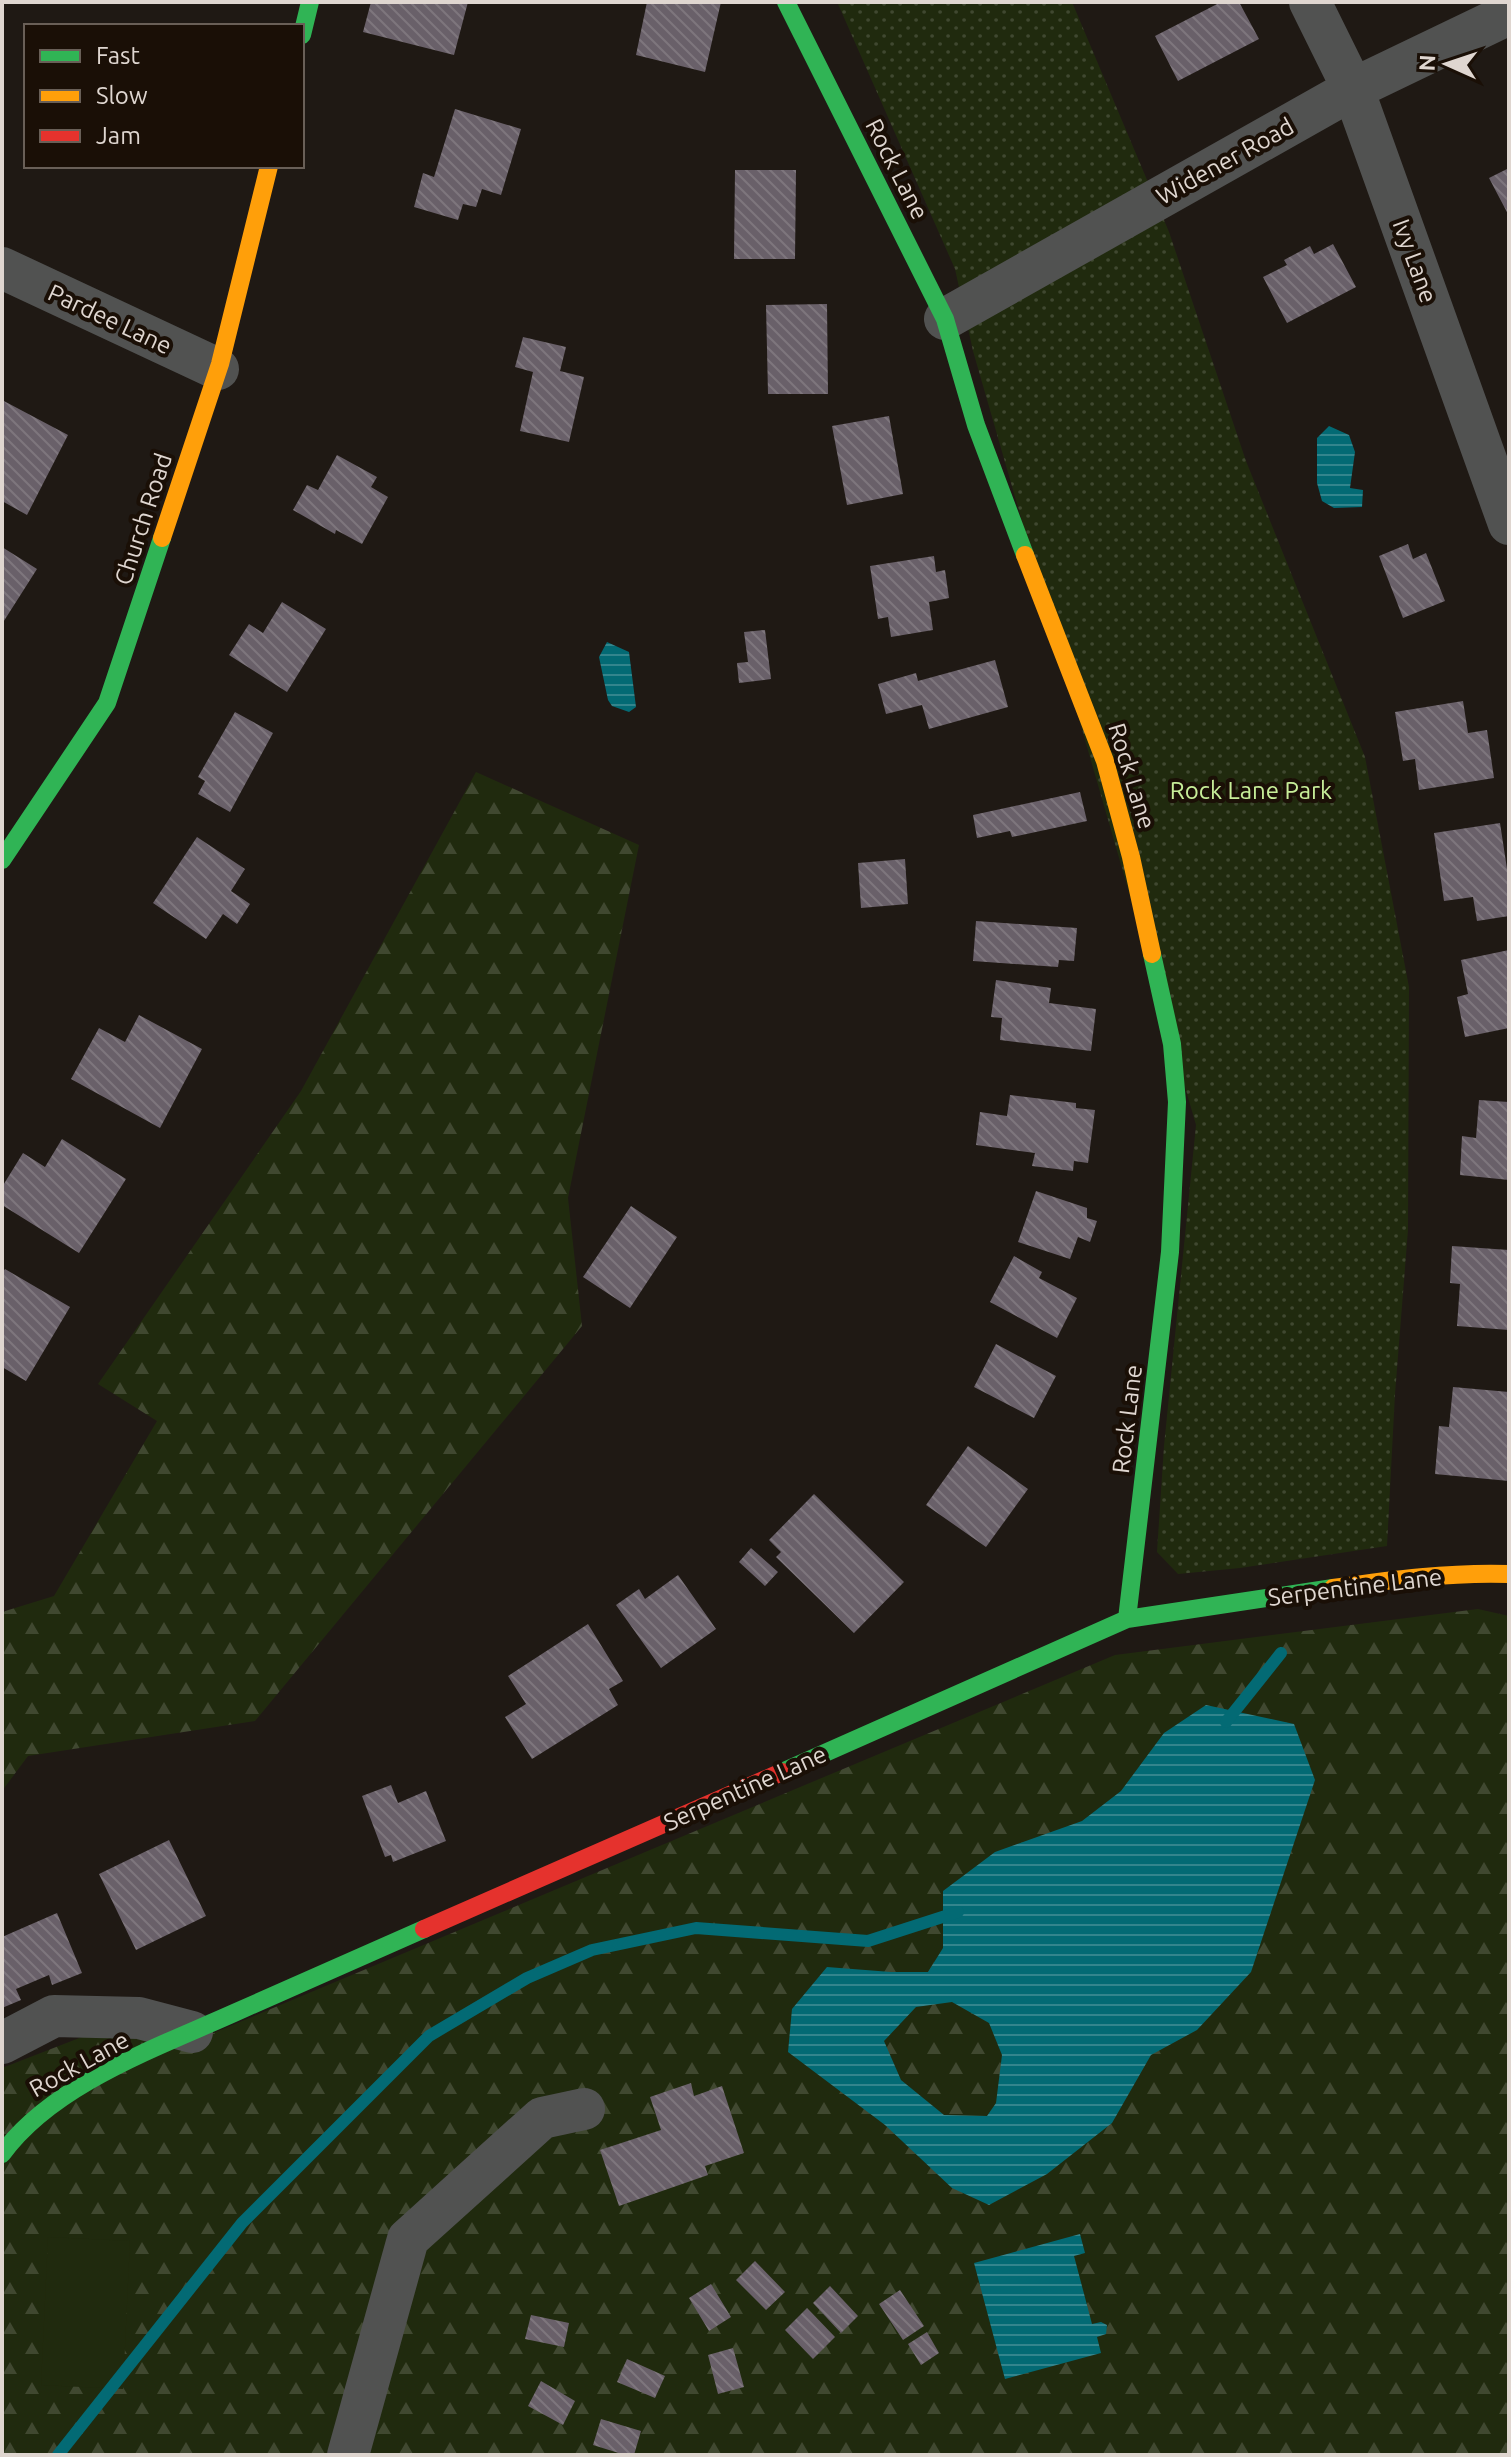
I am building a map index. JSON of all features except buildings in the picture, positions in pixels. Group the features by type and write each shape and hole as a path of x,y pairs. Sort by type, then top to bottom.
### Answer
{"street":[{"path":"304,27 310,2"},
{"name":"Rock Lane","path":"786,2 945,319 986,454 1105,761 1131,857 1172,1044 1177,1102 1170,1252 1127,1619"},
{"name":"Ivy Lane","path":"1310,2 1353,89 1509,524"},
{"name":"Widener Road","path":"945,319 1353,89 1509,14"},
{"name":"Church Road","path":"2,860 107,703 218,369 268,168"},
{"name":"Pardee Lane","path":"2,268 218,369"},
{"name":"Serpentine Lane","path":"192,2032 1127,1619 1395,1579 1472,1573 1509,1574"},
{"path":"2,2043 54,2016 139,2018 192,2032"},
{"name":"Rock Lane","path":"2,2154 31,2118 64,2095 192,2032"},
{"path":"348,2455 408,2239 542,2118 584,2109"}],"green space":[{"name":"Rock Lane Park","path":"1072,2 1169,232 1246,461 1365,757 1409,987 1408,1230 1387,1546 1178,1574 1157,1552 1164,1446 1196,1125 973,351 955,269 838,4"},
{"path":"476,772 639,845 568,1198 582,1326 255,1721 28,1756 2,1791 2,1612 54,1596 157,1421 98,1384 301,1091"},
{"path":"1478,1609 1509,1616 1509,2455 2,2455 2,2068 87,2035 211,2034 1115,1655"},
{"path":"48,2237 130,2241 123,2389 41,2385"}],"water":[{"path":"1329,426 1349,435 1355,452 1350,488 1363,490 1362,507 1334,508 1322,501 1317,483 1317,438"},
{"path":"607,642 629,652 636,707 629,712 612,706 608,700 599,657"},
{"path":"1206,1705 1294,1724 1315,1780 1251,1972 1197,2030 1151,2055 1112,2123 1047,2174 989,2205 952,2188 885,2125 788,2052 792,2009 827,1967 928,1972 943,1948 943,1891 995,1852 1082,1821 1121,1791 1164,1733","holes":["952,2002 989,2023 1002,2055 996,2103 987,2116 944,2115 901,2080 884,2041 916,2007"]},
{"path":"1080,2234 1085,2253 1074,2256 1092,2324 1101,2322 1107,2325 1106,2334 1097,2337 1101,2353 1005,2379 974,2263"}],"waterway":[{"path":"1226,1722 1281,1653"},
{"path":"58,2455 242,2223 429,2036 527,1978 592,1950 696,1928 868,1941 958,1912"}],"traffic: fast":[{"path":"304,27 310,2"},
{"path":"786,2 945,319 976,425 1025,555"},
{"path":"2,860 107,703 162,538"},
{"path":"1127,1619 1170,1252 1177,1102 1172,1044 1152,954"},
{"path":"782,1772 1127,1619 1333,1588"},
{"path":"2,2154 23,2129 49,2107 108,2070 424,1929"}],"traffic: slow":[{"path":"162,538 220,364 269,168"},
{"path":"1025,555 1105,761 1131,857 1152,954"},
{"path":"1333,1588 1443,1575 1509,1574"}],"traffic: jam":[{"path":"424,1929 782,1772"}]}
